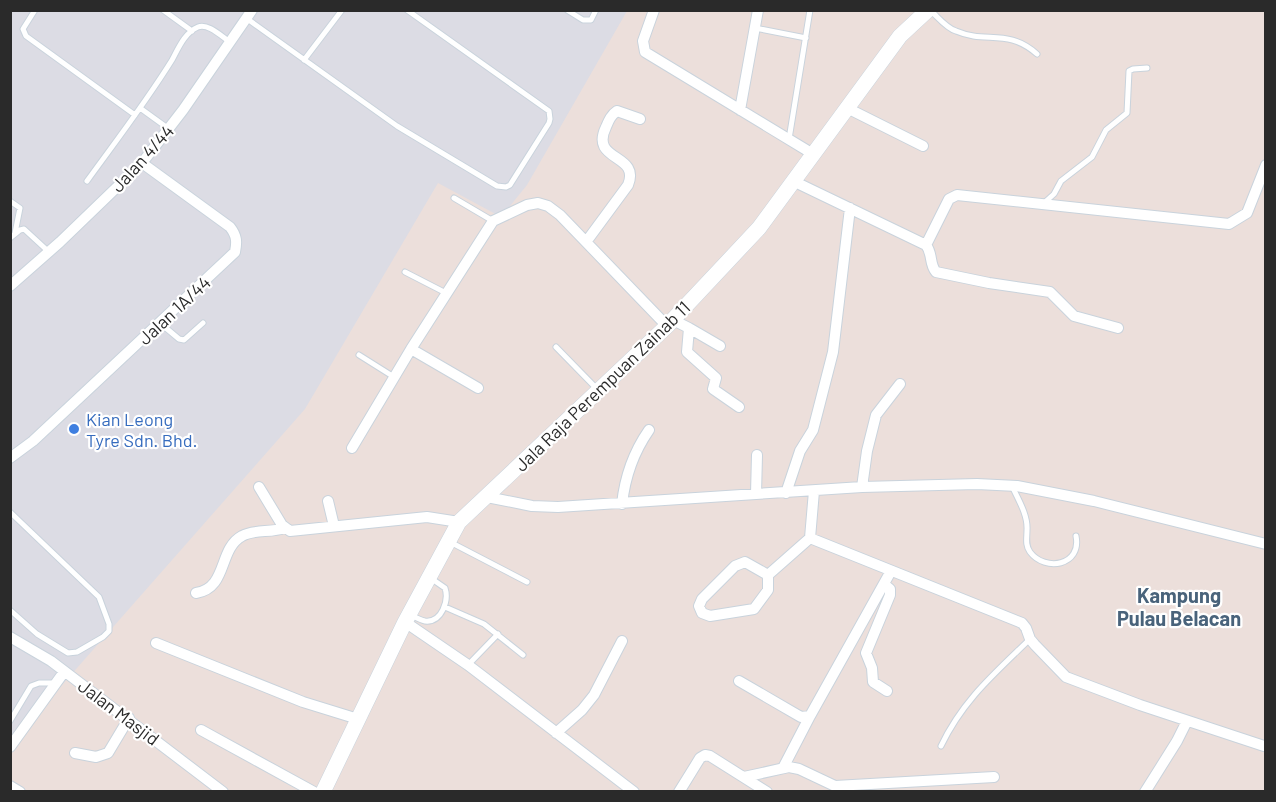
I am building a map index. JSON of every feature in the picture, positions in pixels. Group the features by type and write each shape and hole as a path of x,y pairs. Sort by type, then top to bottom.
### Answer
{"main road":[{"name":"Jala Raja Perempuan Zainab 11","path":"323,792 407,618 459,522 670,323 759,228 900,36 929,10"}],"street":[{"path":"654,10 643,41 645,52 813,154"},
{"path":"740,110 758,10"},
{"name":"Jalan 4/44","path":"10,286 142,164 249,14"},
{"path":"847,108 923,146"},
{"path":"586,242 628,185 630,176 628,166 606,150 602,140 603,134 612,115 617,111 640,119"},
{"name":"Jalan 1A/44","path":"10,458 33,441 235,252 236,235 230,227 142,164"},
{"path":"926,245 954,195 1227,225 1247,213 1266,165"},
{"path":"793,181 926,245 931,251 932,267 936,272 988,283 1050,292 1074,316 1118,328"},
{"path":"352,448 411,348 493,220 527,205 543,204 560,215 670,323 689,328 720,346"},
{"path":"786,493 800,451 813,430 833,352 850,208"},
{"path":"689,328 686,346 688,354 716,378 713,389 739,407"},
{"path":"411,348 478,388"},
{"path":"862,488 867,451 876,413 900,384"},
{"path":"622,504 626,477 637,448 649,429"},
{"path":"756,494 757,455"},
{"path":"487,497 541,506 622,504 862,488 978,484 1012,486 1094,501 1266,544"},
{"path":"259,487 284,528"},
{"path":"768,575 745,562 738,564 702,599 699,609 707,616 751,611 768,590 768,575 810,538 814,491"},
{"path":"328,501 334,526"},
{"path":"196,593 211,588 226,557 236,540 242,535 284,528 293,531 427,517 459,522"},
{"path":"810,538 1022,623 1030,639 1068,678 1264,746"},
{"path":"783,768 891,571"},
{"path":"866,653 890,595 890,589 884,584"},
{"path":"407,618 634,792"},
{"name":"Jalan Masjid","path":"10,637 51,660 223,792"},
{"path":"556,733 582,710 594,695 622,641"},
{"path":"156,643 303,702 358,719"},
{"path":"850,645 866,653 873,670 873,682 887,691"},
{"path":"10,747 64,672"},
{"path":"739,681 801,717 810,716"},
{"path":"75,753 96,757 108,753 129,718"},
{"path":"1145,792 1187,721"},
{"path":"201,730 314,792"},
{"path":"679,792 700,758 705,755 767,792"},
{"path":"744,777 783,768 799,769 835,786 994,777"},
{"path":"10,786 20,792"}],"lane":[{"path":"35,10 23,30 26,36 135,115"},
{"path":"163,10 192,31"},
{"path":"304,60 342,10"},
{"path":"249,14 304,60 397,126 497,186 510,185 549,123 549,111 407,10"},
{"path":"567,10 583,20 591,20 596,10"},
{"path":"789,140 810,10"},
{"path":"929,10 953,31 978,37 1012,39 1029,47 1036,54"},
{"path":"87,181 192,31 198,27 207,27 230,42"},
{"path":"755,28 806,38"},
{"path":"1043,204 1053,196 1061,181 1092,157 1106,130 1127,113 1129,71 1147,68"},
{"path":"140,108 169,129"},
{"path":"454,198 493,220"},
{"path":"10,201 20,208 12,236"},
{"path":"12,236 24,229 49,252"},
{"path":"405,272 446,293"},
{"path":"160,323 174,336 184,340 203,323"},
{"path":"556,347 600,391"},
{"path":"359,355 394,376"},
{"path":"1012,486 1026,521 1027,546 1034,557 1052,563 1070,560 1076,552 1076,536"},
{"path":"10,512 99,597 109,624 109,632 103,638 77,652 68,653 37,634 10,610"},
{"path":"449,542 527,582"},
{"path":"407,618 432,620 445,607 448,596 446,588 430,578"},
{"path":"445,607 484,624 523,655"},
{"path":"468,665 498,634"},
{"path":"941,746 951,724 972,695 1030,639"},
{"path":"10,721 31,686 39,682 57,682"}],"shaded area":[{"path":"11,11 627,11 527,185 501,217 438,183 305,409 11,743"}],"place":[{"name":"Kian Leong Tyre Sdn. Bhd.","path":"74,429"}],"district":[{"name":"Kampung Pulau Belacan","path":"1179,606"}]}
